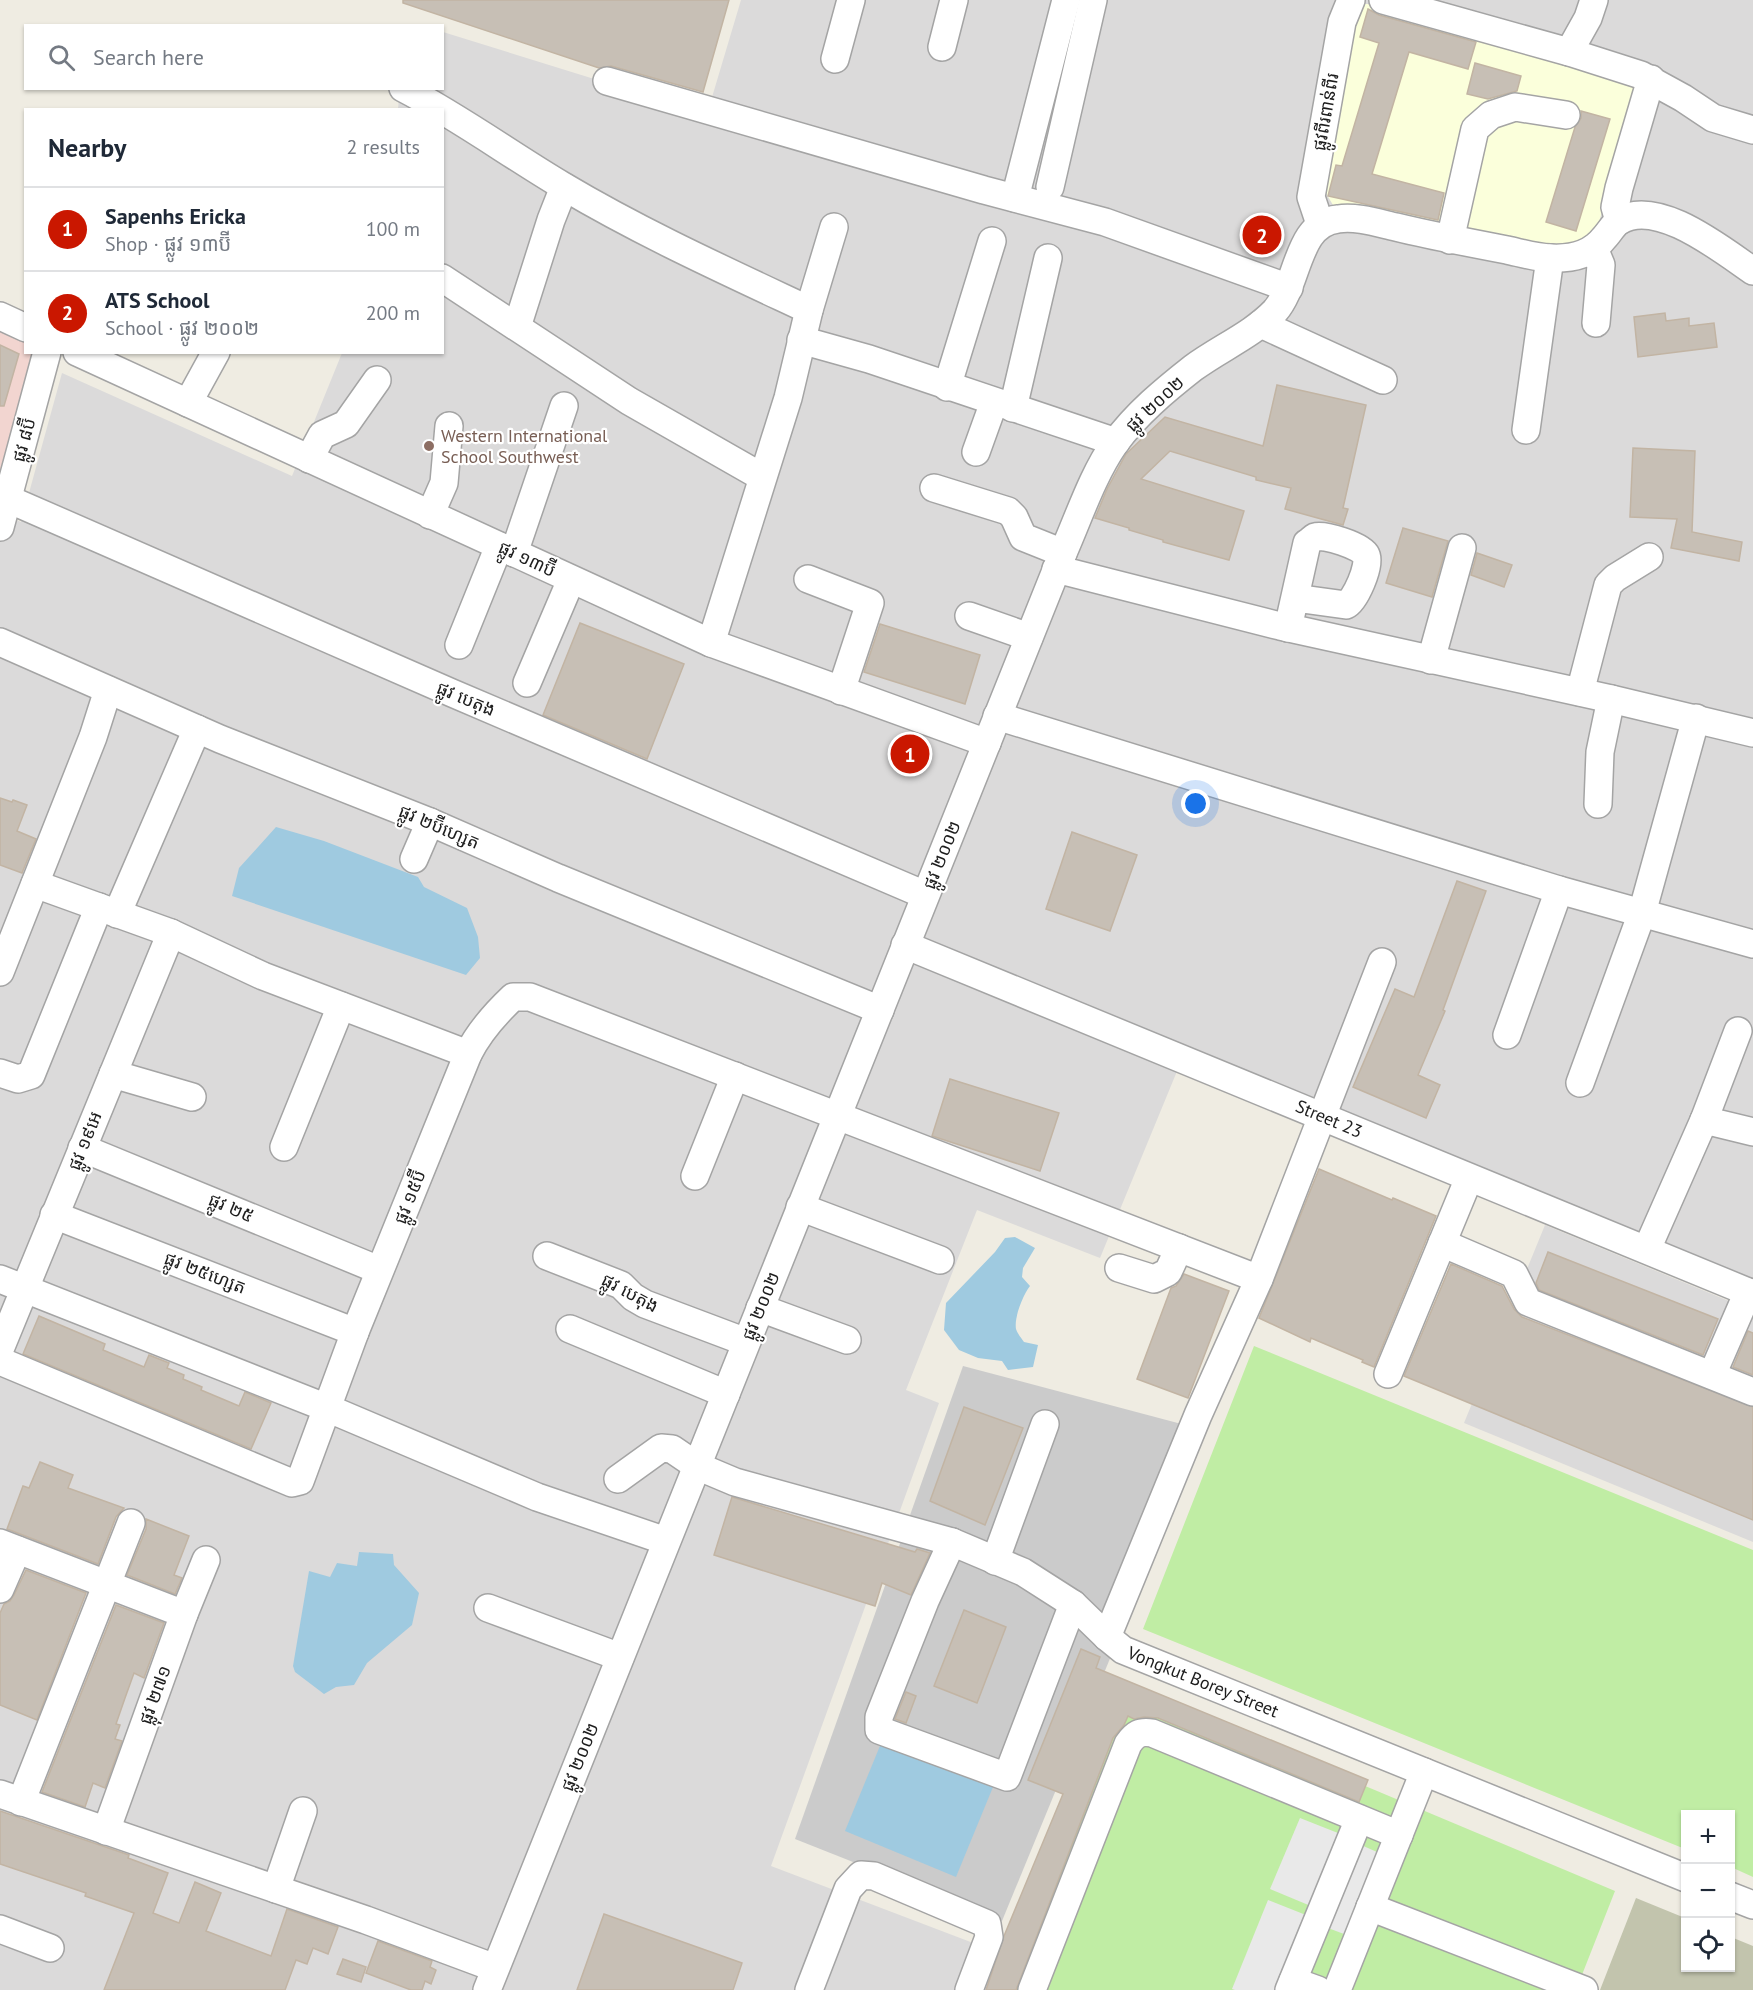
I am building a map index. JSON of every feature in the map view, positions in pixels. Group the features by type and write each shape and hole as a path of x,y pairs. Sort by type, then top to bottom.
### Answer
{"street":[{"path":"835,59 851,0"},
{"path":"942,47 954,0"},
{"path":"1015,198 1066,0"},
{"path":"1050,187 1093,0"},
{"name":"ផ្លូវពីរពាន់ពីរ","path":"1320,224 1311,197 1342,22 1351,0"},
{"path":"1383,0 1569,52 1651,79 1713,118 1753,130"},
{"path":"1569,52 1588,18 1594,0"},
{"path":"1619,221 1615,207 1619,188 1651,79"},
{"path":"607,81 1105,222 1289,288"},
{"path":"407,90 441,108"},
{"path":"1450,240 1475,129 1491,115 1515,107 1566,115"},
{"path":"444,110 564,187 685,252 808,310"},
{"path":"517,327 551,220 564,187"},
{"path":"1320,224 1339,218 1352,219 1550,258 1585,254 1594,249 1619,221 1632,216 1654,216 1672,221 1690,230 1753,271"},
{"name":"ផ្លូវ ២០០២","path":"491,1979 1059,561 1101,465 1116,442 1144,409 1194,367 1261,324 1277,308 1289,288 1308,239 1320,224"},
{"path":"711,644 788,398 808,310 834,227"},
{"path":"947,387 992,241"},
{"path":"1594,249 1601,265 1596,323"},
{"path":"976,452 1003,405 1048,258"},
{"path":"1526,430 1550,258"},
{"path":"444,279 663,422 762,477"},
{"path":"0,316 24,327"},
{"path":"1261,324 1383,380"},
{"path":"801,340 869,359 1116,442"},
{"name":"ផ្លូវ ៨ប៊ី","path":"0,527 46,354"},
{"name":"ផ្លូវ ១៣ប៊ី","path":"80,354 711,644 987,743"},
{"path":"188,403 215,354"},
{"path":"309,459 322,435 346,424 376,380"},
{"path":"459,645 506,549 564,406"},
{"path":"430,514 444,483 449,426"},
{"path":"934,488 1008,511 1014,517 1023,537 1059,561 1288,628 1696,718 1753,733"},
{"name":"ផ្លូវ បេតុង","path":"8,499 452,693 925,895"},
{"path":"1431,660 1461,548"},
{"path":"1580,692 1608,585 1615,578 1649,557"},
{"path":"808,579 870,603 841,691"},
{"path":"527,683 571,580"},
{"path":"1288,628 1295,598"},
{"path":"969,616 1029,637"},
{"name":"ផ្លូវ ២ប៊ីហ្សេត","path":"0,642 197,729 430,822 569,883 880,1010"},
{"path":"0,972 93,737 108,690"},
{"path":"1598,804 1600,752 1611,699"},
{"path":"997,716 1559,890 1753,944"},
{"path":"1580,1083 1642,913 1696,718"},
{"path":"0,1073 18,1080 31,1076 108,910 197,729"},
{"path":"414,860 430,822"},
{"path":"35,884 171,933 263,976 468,1054"},
{"path":"1507,1035 1559,890"},
{"name":"ផ្លូវ ១៩អេ","path":"0,1349 12,1284 54,1215 171,933"},
{"name":"Street 23","path":"906,945 1751,1293"},
{"path":"1107,1637 1198,1415 1259,1279 1382,962"},
{"name":"ផ្លូវ ១៥ប៊ី","path":"0,1361 292,1483 300,1481 355,1332 468,1054 475,1040 496,1012 513,997 530,997 735,1076"},
{"path":"284,1148 341,1006"},
{"path":"1647,1250 1704,1120 1738,1031"},
{"path":"112,1074 192,1097"},
{"path":"695,1176 735,1076 1259,1279"},
{"path":"1704,1120 1753,1132"},
{"name":"ផ្លូវ ២៥","path":"82,1148 380,1270"},
{"path":"1388,1374 1469,1178"},
{"path":"800,1207 940,1260"},
{"name":"ផ្លូវ ២៥ហ្សេត","path":"54,1215 355,1332"},
{"path":"1442,1243 1514,1274 1528,1302 1753,1392"},
{"path":"1119,1268 1154,1279 1168,1272 1179,1248"},
{"name":"ផ្លូវ បេតុង","path":"547,1256 621,1285 633,1297 645,1304 746,1342"},
{"path":"12,1284 327,1408 537,1497 666,1541"},
{"path":"1712,1375 1751,1293"},
{"path":"760,1308 847,1340"},
{"path":"570,1329 726,1394"},
{"path":"995,1561 1045,1424"},
{"name":"Vongkut Borey Street","path":"618,1479 661,1448 672,1449 697,1466 735,1482 952,1542 1023,1572 1073,1604 1123,1650 1681,1876"},
{"path":"131,1523 107,1584 11,1798 276,1889 491,1979"},
{"path":"952,1542 925,1601 879,1717 879,1730 1007,1777 1073,1604"},
{"path":"0,1589 9,1546 184,1614"},
{"name":"ផ្លុវ ២៧១","path":"106,1831 184,1614 206,1560"},
{"path":"488,1608 620,1657"},
{"path":"1032,1990 1128,1744 1134,1735 1143,1732 1152,1733 1399,1835"},
{"path":"1337,1990 1424,1772"},
{"path":"276,1889 303,1811"},
{"path":"1300,1987 1306,1949 1359,1819"},
{"path":"809,1990 848,1889 861,1875 874,1876 987,1924 989,1937 969,1990"},
{"path":"1735,1898 1753,1905"},
{"path":"1370,1907 1584,1990"},
{"path":"0,1929 50,1948"},
{"path":"1306,1949 1347,1965"}],"shaded area":[{"path":"741,0 1753,0 1753,1279 1187,1047 1100,1258 977,1210 906,1390 939,1403 771,1866 1010,1957 997,1990 0,1990 0,513 21,522 62,373 292,476 342,354 444,354 444,108 398,108 400,90 444,90 444,32 707,114"},
{"path":"1365,4 1379,4 1633,82 1635,102 1593,242 1572,250 1333,205 1324,190 1356,14"},
{"path":"0,326 24,338 24,354 34,354 0,486"},
{"path":"1545,1225 1753,1311 1753,1542 1464,1423"},
{"path":"963,1366 1204,1430 1002,1921 795,1839"},
{"path":"1300,1818 1348,1837 1318,1909 1270,1889"},
{"path":"1361,1845 1377,1852 1344,1934 1328,1928"},
{"path":"1636,1898 1681,1916 1681,1972 1735,1972 1735,1939 1753,1946 1753,1990 1600,1990"},
{"path":"1268,1900 1316,1919 1288,1990 1232,1989"}],"green space":[{"path":"1254,1346 1753,1550 1753,1877 1735,1869 1735,1810 1681,1810 1681,1847 1143,1629"},
{"path":"1132,1688 1615,1891 1576,1990 1013,1990"}],"water":[{"path":"276,827 324,841 418,877 424,887 467,908 478,937 480,958 466,975 232,896 239,868"},
{"path":"1015,1237 1035,1248 1023,1268 1022,1277 1030,1286 1016,1318 1016,1329 1024,1342 1038,1345 1033,1367 1008,1370 1002,1361 978,1358 959,1350 944,1330 946,1303 995,1252 1005,1238"},
{"path":"359,1552 393,1554 394,1565 419,1593 412,1625 367,1663 354,1685 336,1687 324,1694 295,1672 293,1666 309,1571 330,1577 337,1563 357,1566"},
{"path":"882,1741 993,1787 956,1877 845,1831"}],"building":[{"path":"403,0 729,0 703,92 611,66 599,68 403,3"},
{"path":"1368,9 1379,15 1476,42 1468,69 1409,52 1372,174 1444,193 1438,220 1328,196 1336,165 1342,166 1379,43 1360,37"},
{"path":"1475,63 1521,76 1517,91 1488,99 1467,94"},
{"path":"1581,111 1610,119 1576,231 1546,222 1575,127 1581,118"},
{"path":"1665,313 1666,321 1689,318 1689,326 1714,323 1717,347 1638,357 1634,317"},
{"path":"0,345 19,354 4,406 0,406"},
{"path":"1277,385 1366,405 1343,508 1348,509 1343,525 1285,509 1291,488 1256,480 1256,477 1170,451 1141,479 1244,511 1229,560 1163,542 1163,540 1129,530 1129,528 1095,518 1107,489 1126,454 1165,417 1263,446"},
{"path":"1633,448 1695,451 1692,532 1742,542 1739,561 1671,548 1677,519 1630,517"},
{"path":"1403,528 1448,541 1432,597 1386,583"},
{"path":"1477,553 1512,565 1504,587 1471,575"},
{"path":"580,623 684,664 647,759 543,715"},
{"path":"880,624 980,655 965,704 864,672"},
{"path":"0,798 27,805 17,831 36,839 22,873 0,865"},
{"path":"1072,832 1137,855 1110,931 1046,909"},
{"path":"1457,881 1486,891 1443,1010 1445,1011 1418,1075 1440,1085 1426,1118 1353,1087 1395,989 1414,997"},
{"path":"950,1079 1059,1113 1040,1171 932,1136"},
{"path":"1319,1169 1436,1216 1374,1367 1362,1362 1363,1360 1311,1338 1310,1342 1259,1318"},
{"path":"1548,1252 1718,1319 1703,1355 1539,1290 1536,1283"},
{"path":"1451,1264 1502,1286 1514,1309 1522,1317 1753,1407 1753,1520 1404,1376"},
{"path":"1184,1274 1229,1291 1188,1398 1137,1379 1171,1288 1176,1286"},
{"path":"39,1316 105,1344 103,1350 144,1367 149,1355 169,1363 167,1368 184,1375 183,1379 202,1387 201,1390 239,1406 245,1392 271,1403 251,1449 23,1354"},
{"path":"1748,1331 1753,1333 1753,1375 1733,1367"},
{"path":"964,1407 1023,1428 985,1525 930,1501"},
{"path":"40,1462 73,1475 68,1488 124,1508 116,1517 98,1564 7,1529 23,1486 29,1488"},
{"path":"732,1497 915,1552 917,1549 930,1553 911,1595 882,1583 875,1606 714,1555"},
{"path":"146,1519 189,1536 174,1575 182,1578 175,1594 127,1575 146,1529"},
{"path":"26,1570 86,1593 37,1720 0,1705 0,1613 4,1604 14,1595"},
{"path":"116,1605 164,1623 144,1678 134,1673 125,1698 116,1724 120,1725 115,1739 122,1741 105,1788 93,1783 85,1807 42,1792"},
{"path":"964,1610 1006,1627 977,1703 934,1686"},
{"path":"1081,1649 1100,1657 1096,1668 1368,1780 1359,1802 1158,1718 1134,1719 1128,1716 1113,1738 1016,1990 986,1990 1004,1936 1063,1794 1028,1780"},
{"path":"906,1692 916,1696 906,1723 895,1719"},
{"path":"0,1811 129,1855 128,1858 168,1873 153,1913 179,1923 195,1882 221,1893 206,1931 271,1956 287,1909 338,1927 328,1954 313,1948 307,1964 296,1960 285,1990 104,1990 134,1913 85,1896 86,1893 0,1864"},
{"path":"604,1914 742,1963 733,1990 577,1990"},
{"path":"378,1941 432,1961 430,1967 436,1970 431,1984 425,1981 422,1990 411,1990 366,1973"},
{"path":"343,1959 366,1967 361,1982 337,1974"}],"place":[{"name":"ATS School","path":"1262,235"},
{"name":"Western International School Southwest","path":"429,446"},
{"name":"Sapenhs Ericka","path":"910,754"}]}
